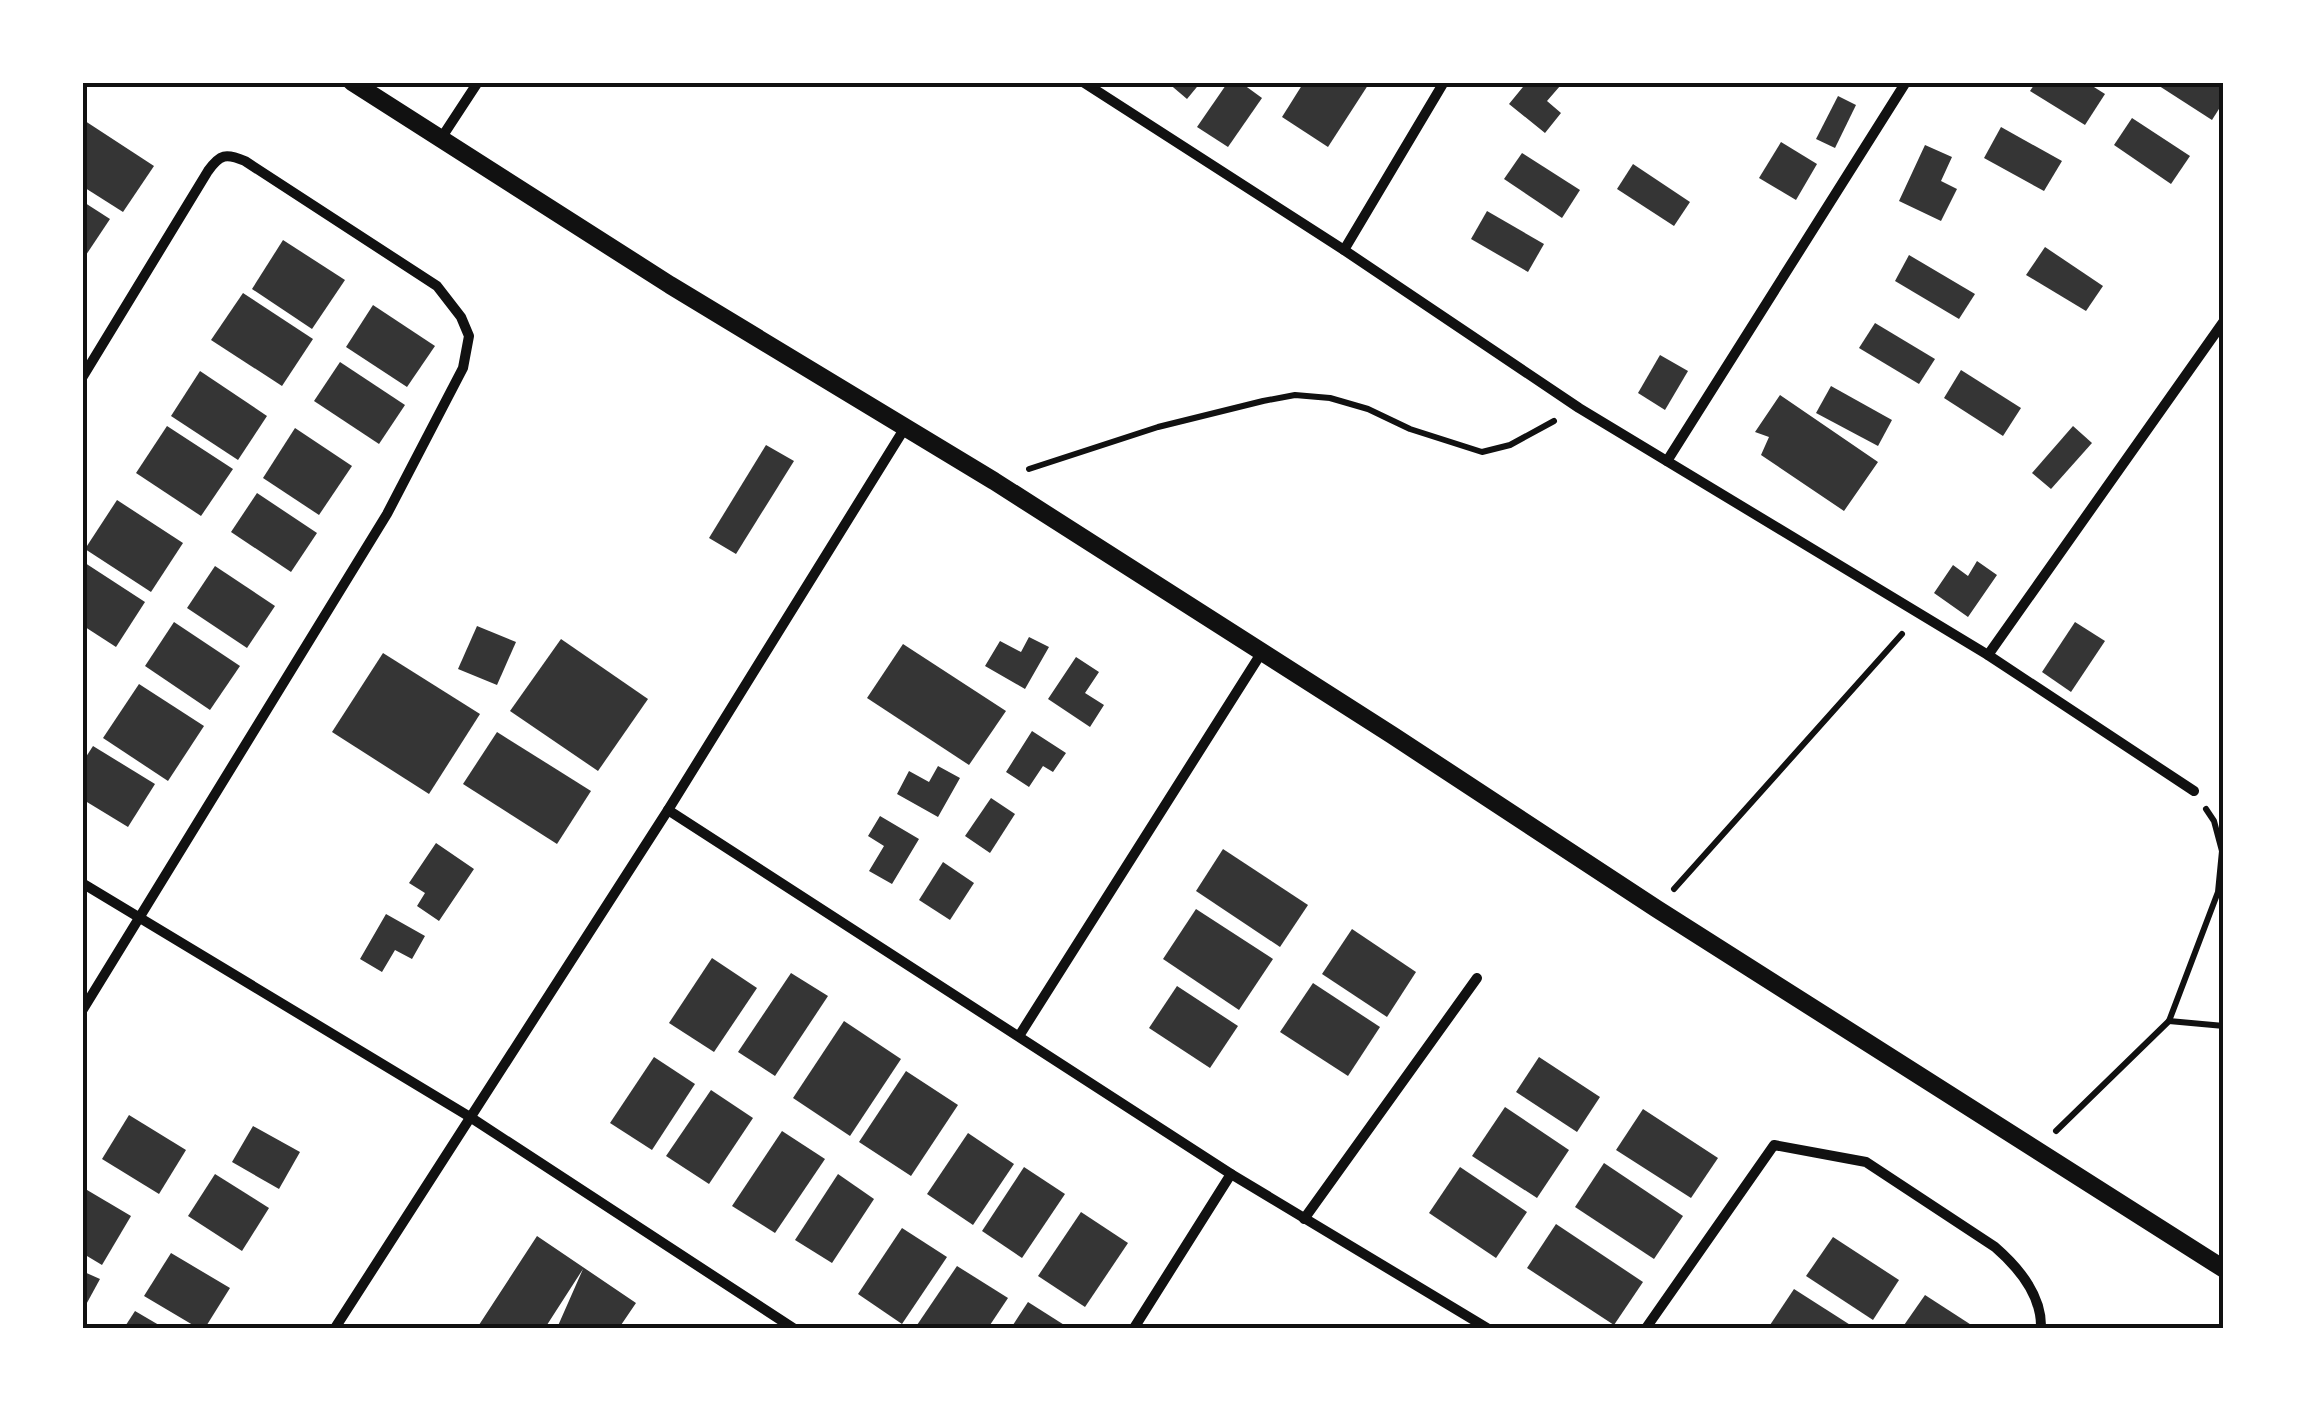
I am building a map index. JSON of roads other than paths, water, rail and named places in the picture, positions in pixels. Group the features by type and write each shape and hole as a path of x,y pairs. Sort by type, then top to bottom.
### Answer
{"street":[{"path":"352,82 670,285 994,480 1656,909 2224,1270"},
{"path":"440,140 478,82"},
{"path":"1083,82 1579,408 1988,655 2194,791"},
{"path":"1344,250 1444,82"},
{"path":"1667,462 1906,82"},
{"path":"82,378 215,160 224,156 245,161 437,286 469,336 463,368 387,514 82,1011"},
{"path":"1988,655 2224,321"},
{"path":"334,1328 668,810 906,426"},
{"path":"1018,1036 1262,652"},
{"path":"668,810 1231,1174 1487,1328"},
{"path":"82,883 470,1118 793,1328"},
{"path":"1304,1219 1477,978"},
{"path":"1646,1328 1774,1145 1866,1162 1995,1247 2014,1263 2028,1283 2041,1318 2040,1328"},
{"path":"1134,1328 1231,1174"}]}
